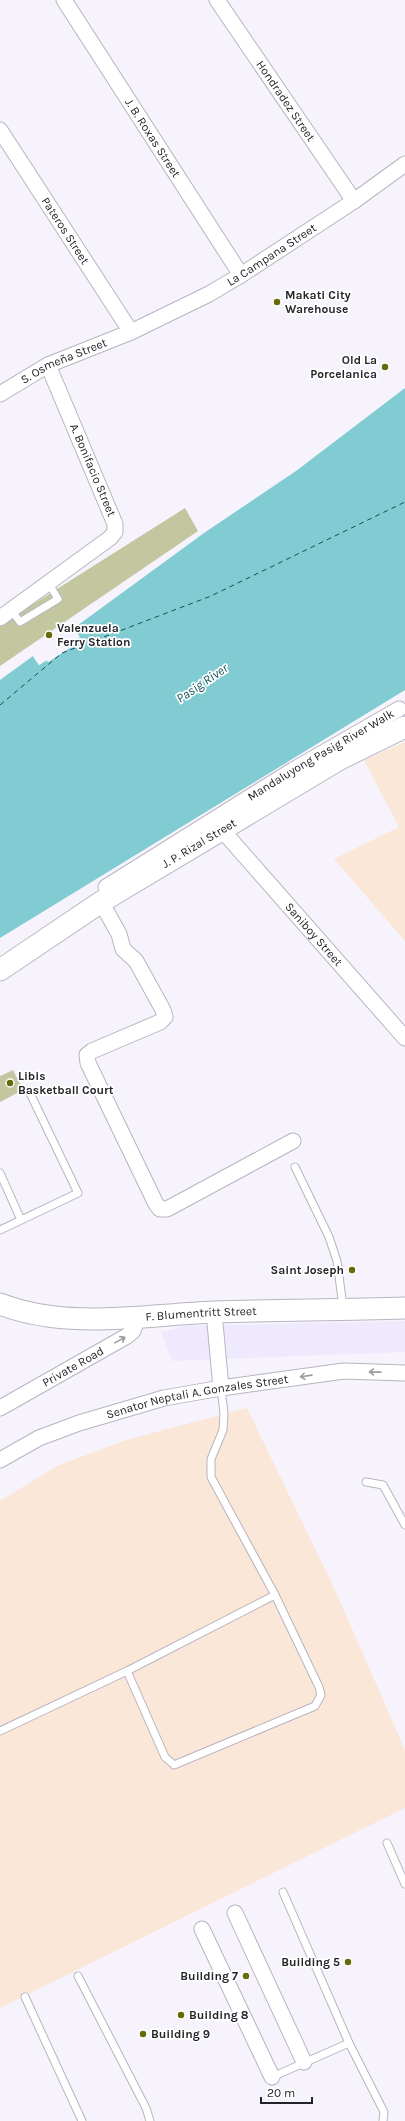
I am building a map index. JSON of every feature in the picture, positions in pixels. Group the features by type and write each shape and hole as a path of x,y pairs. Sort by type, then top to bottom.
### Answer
{"street":[{"name":"J. B. Roxas Street","path":"64,0 241,275"},
{"name":"Hondradez Street","path":"217,0 354,201"},
{"name":"Pateros Street","path":"0,130 131,332"},
{"name":"La Campana Street","path":"131,332 209,294 241,275 354,201 405,164"},
{"name":"S. Osmeña Street","path":"2,390 48,366 131,332"},
{"name":"A. Bonifacio Street","path":"6,614 49,584 110,538 115,532 115,524 48,366"},
{"name":"J. P. Rizal Street","path":"0,970 101,902 340,759 402,718"},
{"name":"Mandaluyong Pasig River Walk","path":"0,958 106,887 279,778 402,718"},
{"name":"Saniboy Street","path":"222,830 405,1038"},
{"path":"101,902 119,934 123,949 136,961 163,1010 165,1017 160,1022 92,1051 86,1056 156,1204 160,1209 167,1209 293,1141"},
{"name":"F. Blumentritt Street","path":"0,1304 24,1312 48,1316 99,1319 214,1312 405,1308"},
{"path":"214,1312 221,1388"},
{"name":"Private Road","path":"0,1408 127,1336 132,1331 138,1316"},
{"name":"Senator Neptali A. Gonzales Street","path":"0,1460 39,1438 79,1423 164,1398 221,1388 344,1371 405,1373"},
{"path":"236,1913 304,2062"},
{"path":"202,1929 272,2077"}],"lane":[{"path":"0,1230 78,1193 29,1091"},
{"path":"295,1167 329,1237 337,1261 344,1310"},
{"path":"0,1174 21,1220"},
{"path":"128,1671 164,1757 174,1765 314,1706 321,1695 319,1687 275,1595 211,1477 211,1459 223,1430 224,1413 221,1388"},
{"path":"366,1482 383,1484 405,1525"},
{"path":"0,1731 128,1671 275,1595"},
{"path":"387,1843 405,1884"},
{"path":"283,1892 349,2043 384,2112 383,2121"},
{"path":"78,1976 146,2108 150,2121"},
{"path":"25,1997 82,2121"},
{"path":"272,2077 349,2043"}],"shaded area":[{"path":"405,742 405,941 334,859 399,827 364,760"},
{"path":"405,1321 405,1352 172,1361 161,1332 187,1326"},
{"path":"247,1408 336,1592 405,1750 405,1808 0,2008 0,1501 57,1466 126,1440"}],"green space":[{"path":"185,508 198,531 0,666 0,625"},
{"name":"Libis Basketball Court","path":"13,1070 23,1090 0,1102 0,1076"}],"water":[{"name":"Pasig River","path":"405,388 405,690 0,938 0,680 33,656 39,665 47,660 48,662 73,646 71,642 79,637 74,628 204,533 296,471"}],"pier":[{"path":"73,627 80,637 71,642 73,645 48,662 47,660 39,665 32,655 34,655 40,662 46,658 49,659 70,645 70,641 77,636"}],"ferry route":[{"path":"0,705 62,653 211,596 405,502"}],"place":[{"name":"Makati City Warehouse","path":"277,302"},
{"name":"Old La Porcelanica","path":"385,367"},
{"name":"Valenzuela Ferry Station","path":"49,635"},
{"name":"Libis Basketball Court","path":"10,1083"},
{"name":"Saint Joseph","path":"352,1270"},
{"name":"Building 5","path":"348,1962"},
{"name":"Building 7","path":"246,1976"},
{"name":"Building 8","path":"181,2015"},
{"name":"Building 9","path":"143,2034"}]}
